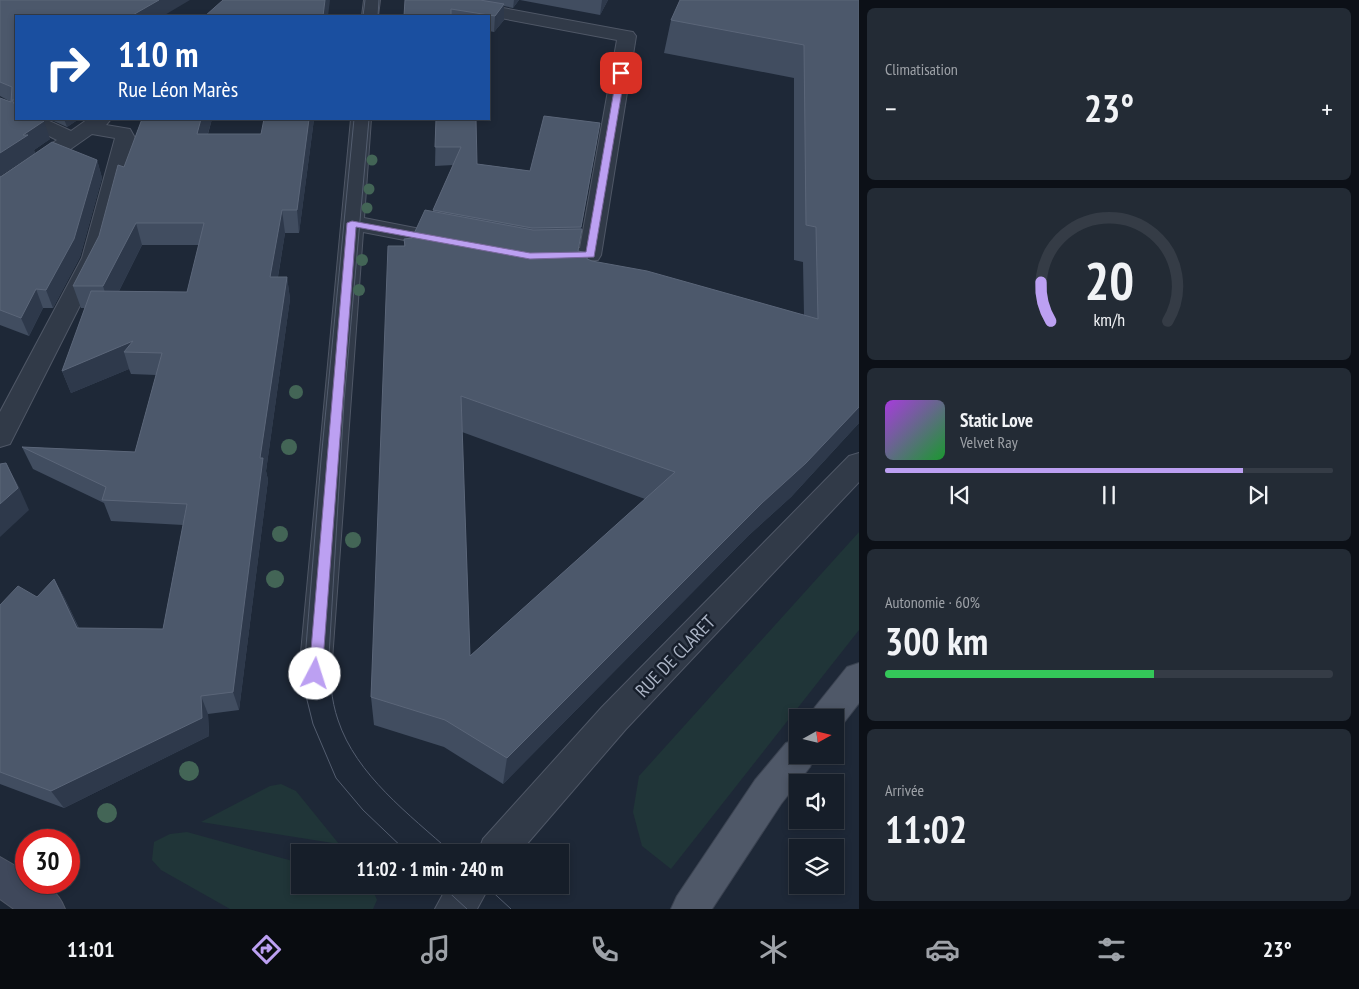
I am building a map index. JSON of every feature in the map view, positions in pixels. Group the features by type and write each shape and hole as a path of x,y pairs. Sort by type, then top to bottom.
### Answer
{"main road":[{"path":"834,709 859,678"},
{"path":"690,909 768,792 791,764"},
{"path":"0,876 46,909"}],"street":[{"path":"370,15 372,0"},
{"path":"432,0 627,36 590,255 530,256"},
{"path":"0,437 93,258 125,138 123,133 36,120"},
{"path":"315,674 361,120"},
{"path":"0,188 87,128"},
{"path":"352,223 473,246"},
{"name":"RUE DE CLARET","path":"503,844 614,718 859,464"},
{"path":"454,909 465,894"}],"green space":[{"path":"859,532 859,630 797,709 789,709 789,719 671,869 642,846 633,812 639,776"},
{"path":"281,784 296,791 339,844 201,822 270,786"},
{"path":"187,832 291,861 291,894 374,894 377,900 373,909 230,909 161,870 152,860 154,842 170,834"}],"building":[{"path":"0,0 159,0 133,15 15,15 15,100 12,100 15,105 15,120 44,121 23,135 28,135 0,153 0,98 11,102 12,87 0,82"},
{"path":"223,0 325,0 323,15 206,15"},
{"path":"405,0 480,0 504,4 495,16 451,9 451,15 404,15"},
{"path":"680,0 859,0 859,407 806,463 762,503 507,758 445,720 371,697 388,246 405,246 404,239 412,238 425,210 533,230 582,229 578,251 588,253 587,259 592,261 647,271 818,319 816,227 806,225 804,45 671,20","holes":["461,396 675,472 470,656"]},
{"path":"544,116 600,123 581,227 532,228 433,210 461,147 435,147 436,120 476,120 477,164 530,171"},
{"path":"142,120 201,120 197,134 261,134 264,120 309,120 297,210 282,210 270,277 287,277 260,458 263,458 233,692 201,696 202,718 51,791 0,772 0,605 18,586 37,597 54,579 77,628 163,629 187,504 102,500 106,487 22,447 135,452 162,353 124,352 133,341 62,371 91,291 187,292 204,223 136,223 103,286 73,286 99,236 118,165 124,167"},
{"path":"52,142 97,160 74,239 46,290 36,289 21,318 0,310 0,177"},
{"path":"6,463 18,488 0,504 0,464"}],"tram line":[{"path":"363,15 365,0"},
{"path":"378,15 379,0"},
{"path":"354,120 321,460 303,684 313,724 336,778 363,810 399,844"},
{"path":"369,120 344,402 329,656 331,689 338,720 346,740 357,759 386,793 442,844"},
{"path":"451,894 467,909"},
{"path":"495,894 511,909"}],"route":[{"path":"315,674 352,223 530,256 590,255 621,73"}]}
